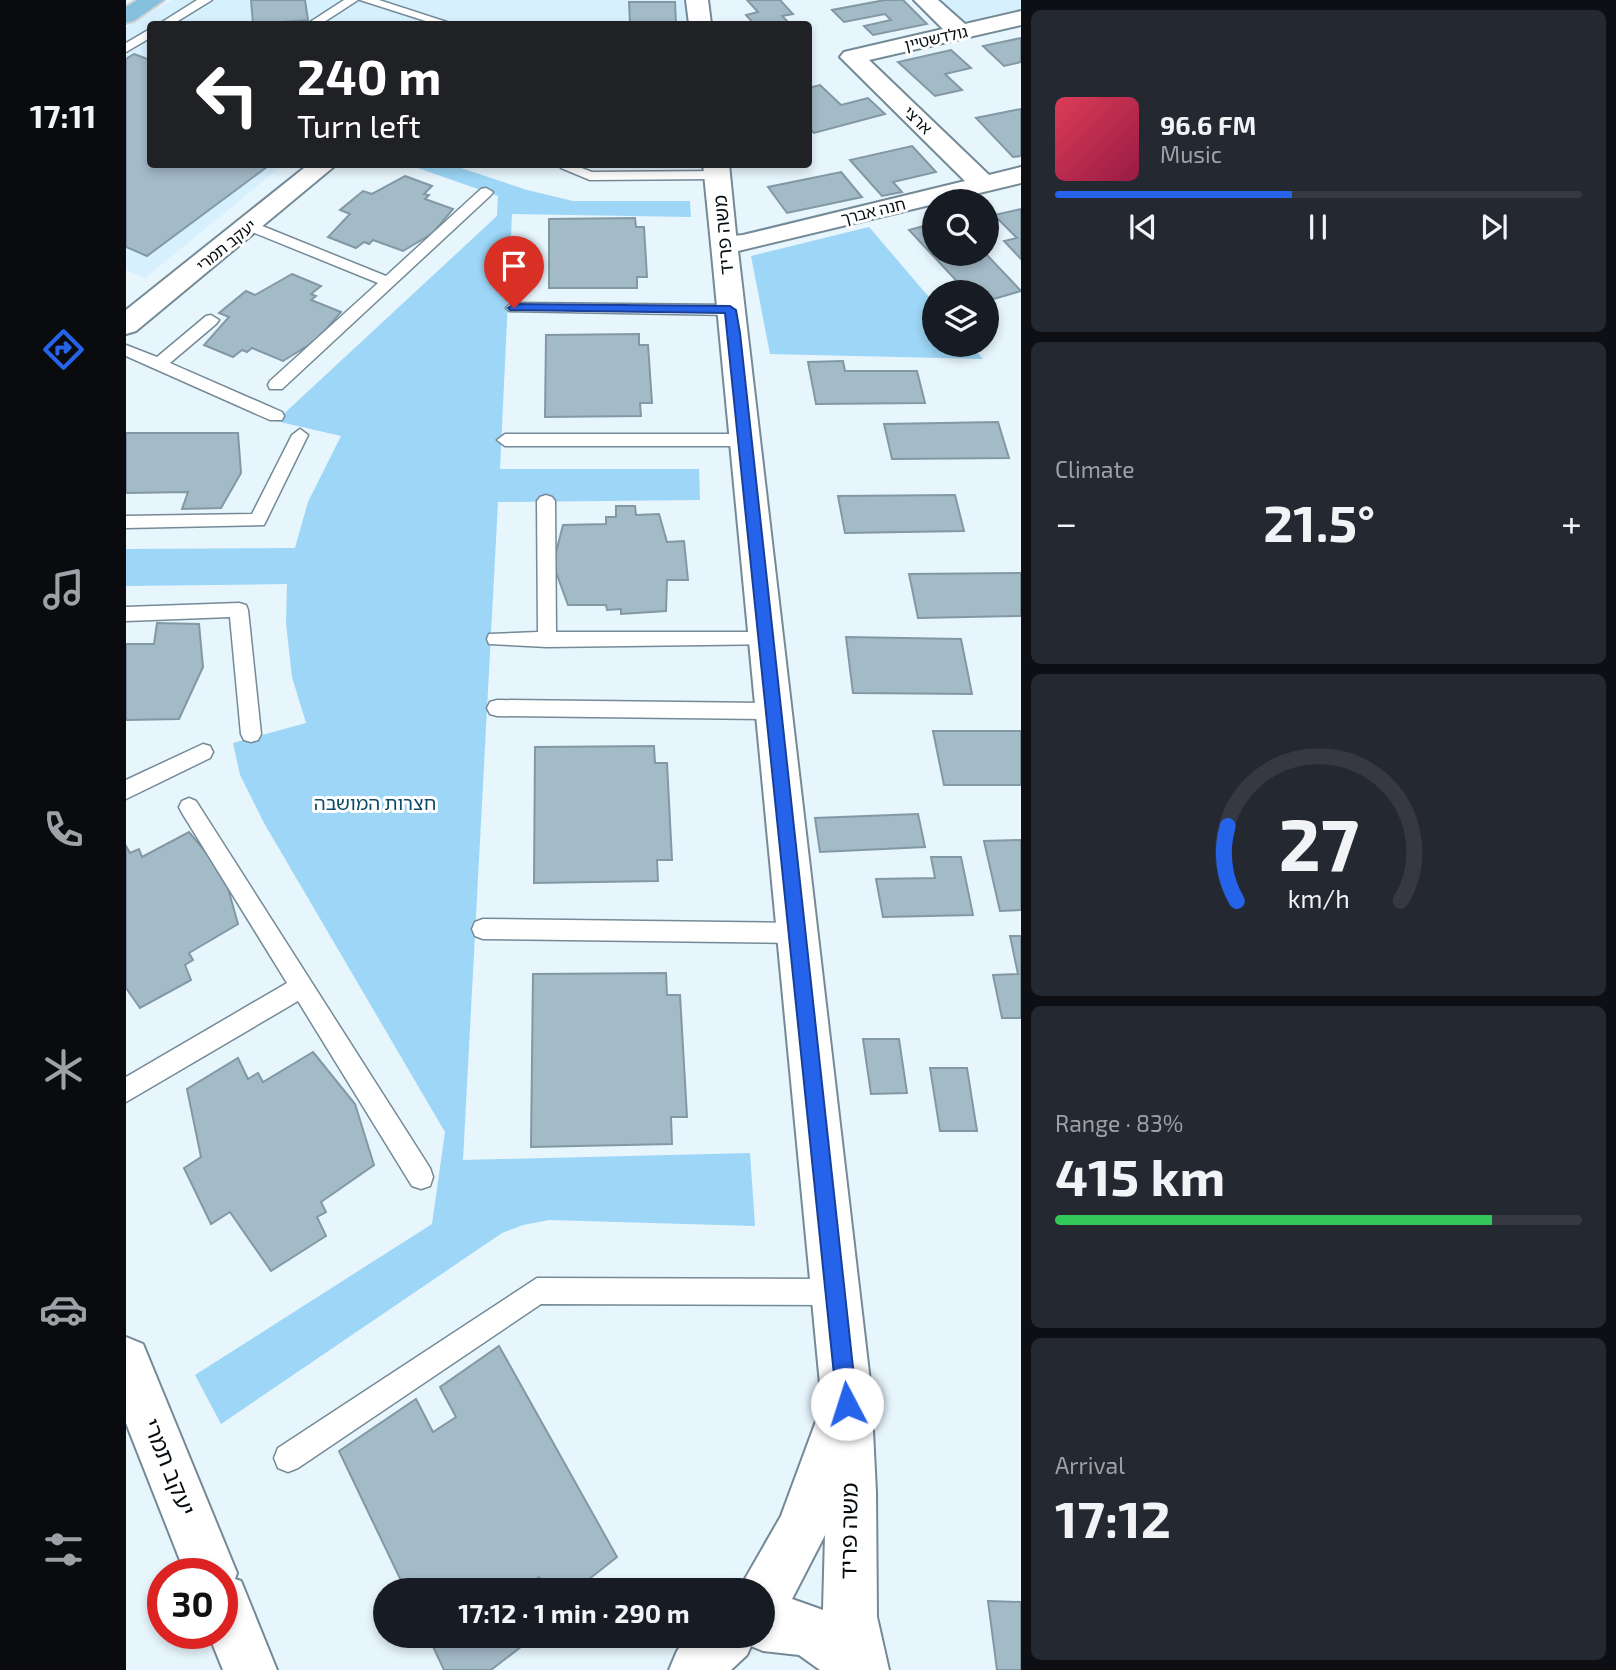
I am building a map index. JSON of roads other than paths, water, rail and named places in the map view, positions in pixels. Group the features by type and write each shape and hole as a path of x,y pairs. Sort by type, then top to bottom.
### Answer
{"main road":[{"path":"126,16 153,0"}],"street":[{"path":"697,0 700,21"},
{"path":"925,0 960,32"},
{"name":"גולדשטיין","path":"852,57 1021,18"},
{"name":"ארצי","path":"852,57 983,184"},
{"name":"יעקב תמרי","path":"126,325 320,168"},
{"name":"משה פריד","path":"716,170 846,1390 851,1493 849,1602 860,1670"},
{"name":"חנה אברך","path":"724,244 743,243 1021,174"},
{"name":"יעקב תמרי","path":"126,1361 205,1558"},
{"name":"משה פריד","path":"773,1578 796,1541 807,1516 825,1466 846,1390"},
{"path":"775,1623 807,1629 836,1647 860,1670"},
{"path":"238,1640 250,1670"},
{"path":"696,1670 715,1648"}],"lane":[{"path":"170,21 206,0"},
{"path":"318,21 352,0"},
{"path":"366,0 422,21"},
{"path":"130,43 147,34"},
{"path":"568,168 590,176 626,170 716,170"},
{"path":"276,385 486,192"},
{"path":"250,226 388,282"},
{"path":"514,308 730,310"},
{"path":"159,364 211,320"},
{"path":"126,350 276,416"},
{"path":"126,522 258,520 300,435"},
{"path":"505,440 746,440"},
{"path":"546,501 547,640"},
{"path":"126,614 239,610 251,734"},
{"path":"496,639 767,639"},
{"path":"496,708 775,711"},
{"path":"126,790 203,752"},
{"path":"189,807 421,1177"},
{"path":"483,929 798,933"},
{"path":"126,1090 301,987"},
{"path":"288,1458 537,1291 836,1292"}],"park label":[{"name":"חצרות המושבה","path":"375,803"}]}
